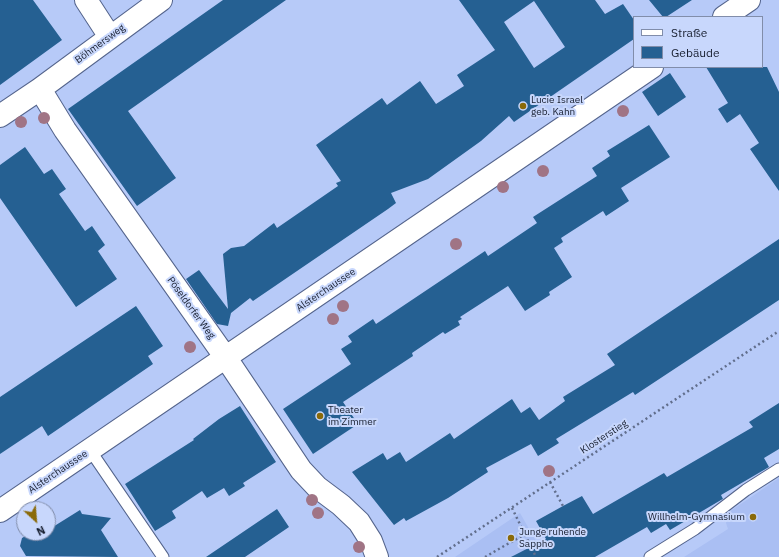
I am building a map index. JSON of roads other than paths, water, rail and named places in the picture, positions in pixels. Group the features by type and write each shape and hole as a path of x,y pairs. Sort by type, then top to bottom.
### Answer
{"street":[{"path":"86,0 110,37"},
{"name":"Böhmersweg","path":"40,89 161,0"},
{"path":"725,16 749,0"},
{"name":"Alsterchaussee","path":"0,511 651,68"},
{"path":"0,116 40,89"},
{"name":"Pöseldorfer Weg","path":"40,89 65,130 226,358 301,470 316,487 341,504 359,522 371,541 378,557"}],"lane":[{"path":"90,450 163,557"},
{"path":"650,557 695,529 741,494 779,469"}],"place":[{"name":"Lucie Israel geb. Kahn","path":"523,106"},
{"name":"Theater im Zimmer","path":"320,416"},
{"name":"Willhelm-Gymnasium","path":"753,517"},
{"name":"Junge ruhende Sappho","path":"511,538"}]}
